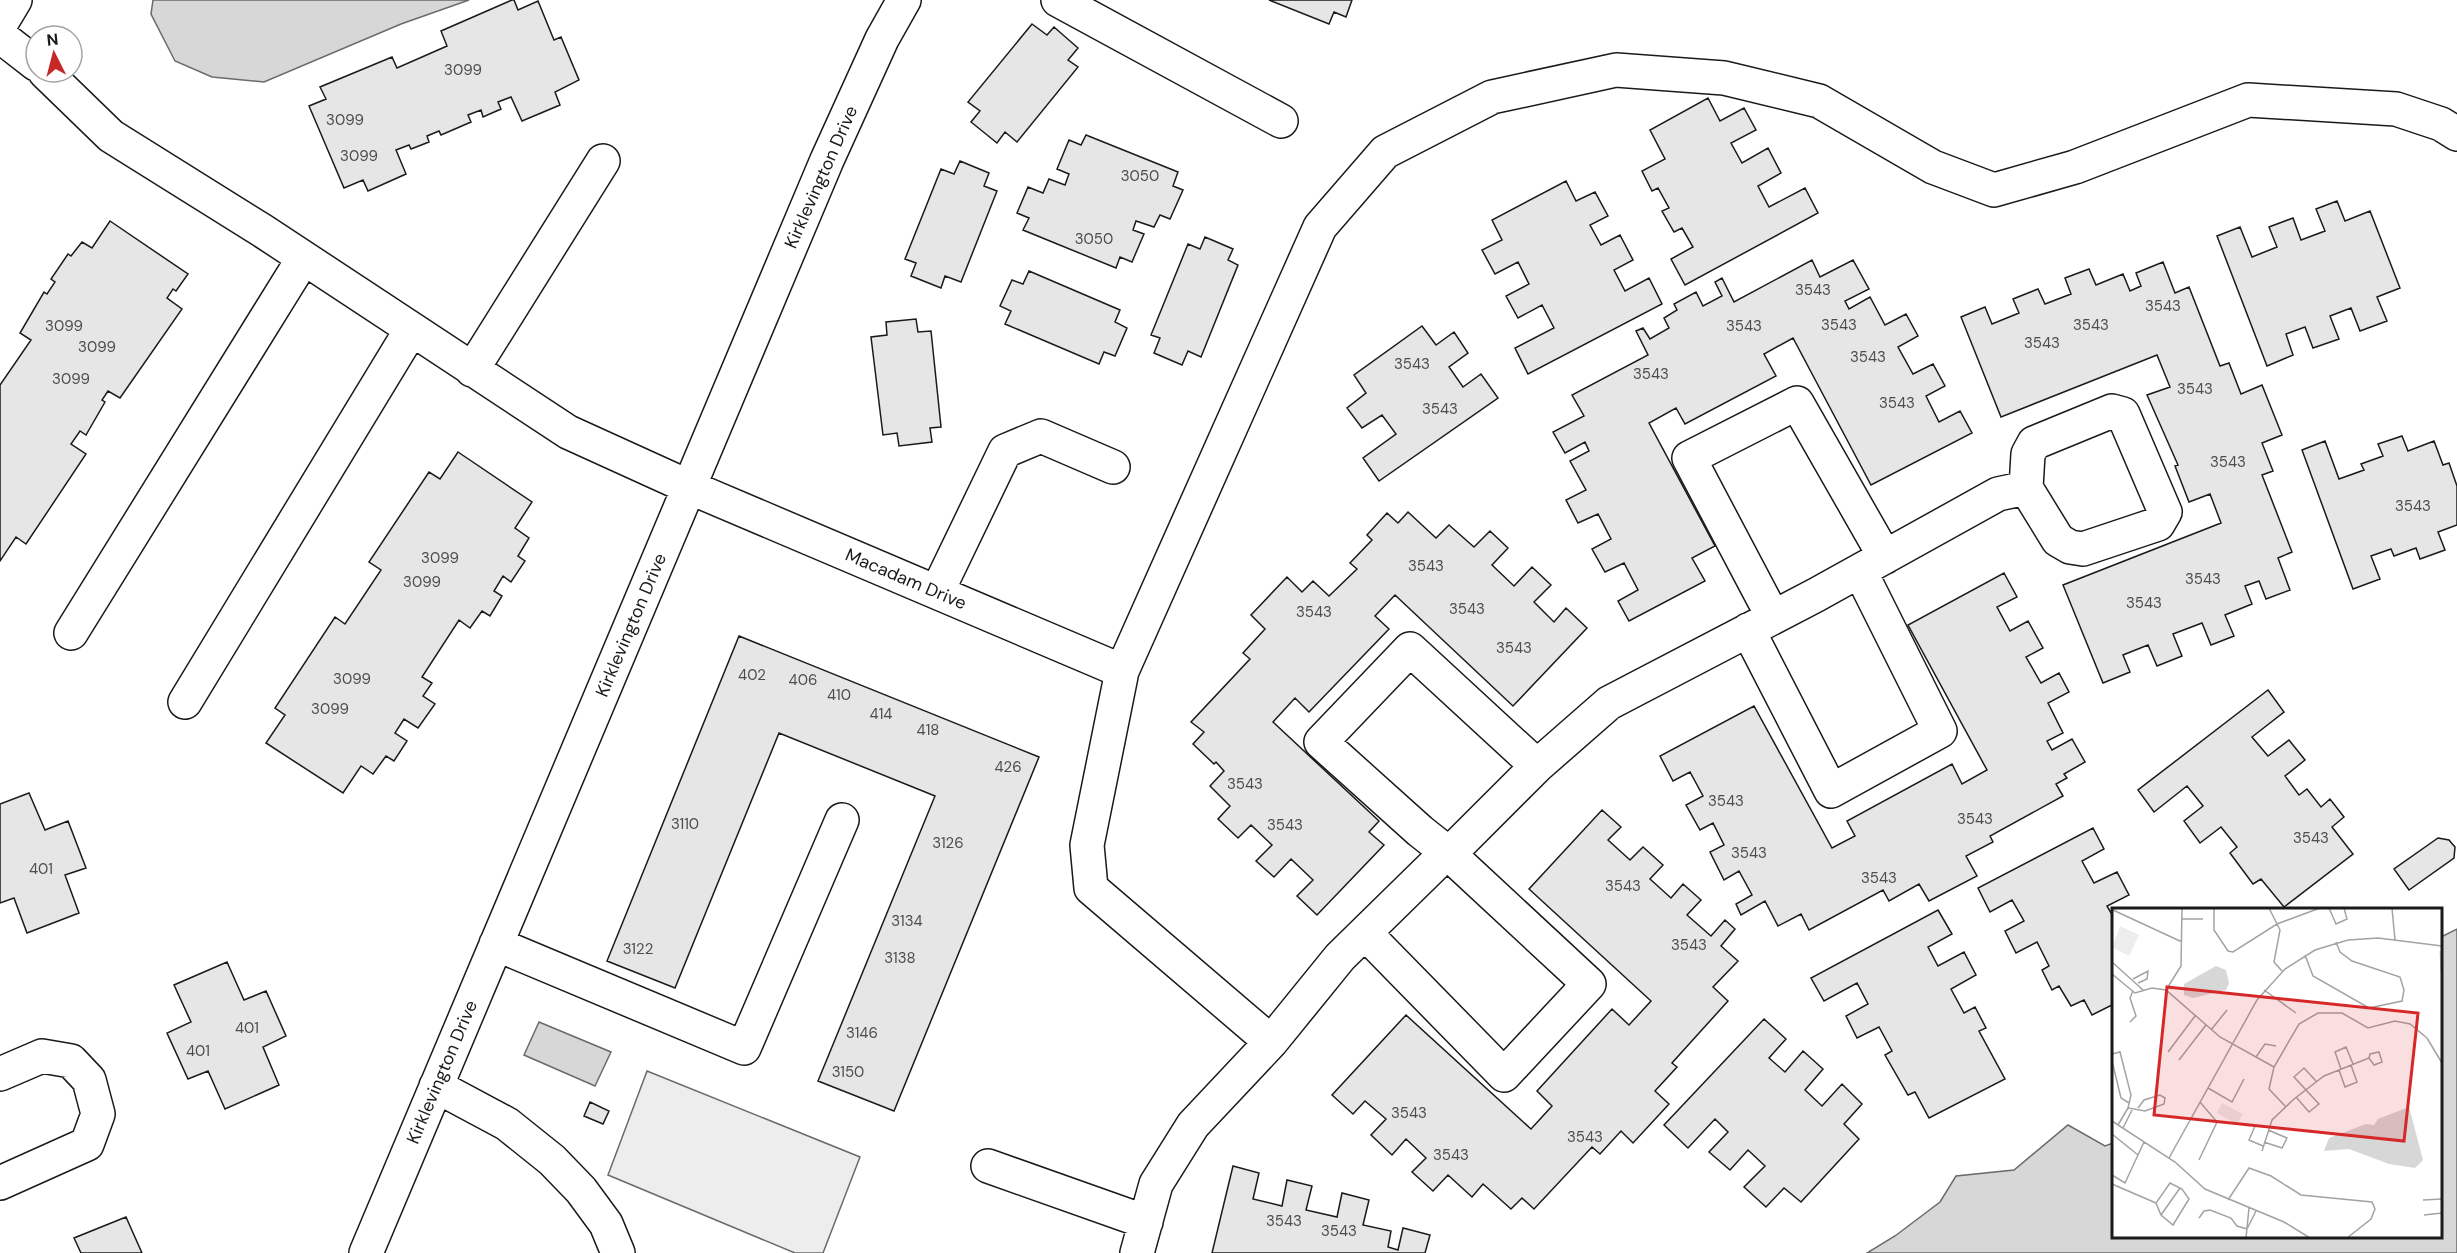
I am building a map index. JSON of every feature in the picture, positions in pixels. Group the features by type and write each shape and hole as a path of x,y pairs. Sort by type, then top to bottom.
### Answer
{"street":[{"path":"0,25 15,0"},
{"name":"Kirklevington Drive","path":"366,1253 827,160 882,39 904,0"},
{"path":"1058,0 1281,121"},
{"path":"0,36 24,55"},
{"path":"1271,1042 1091,888 1087,845 1122,671 1320,227 1385,152 1492,97 1616,70 1724,78 1819,101 1934,167 1995,190 2075,167 2248,100 2396,109 2441,124 2457,134"},
{"name":"Macadam Drive","path":"57,84 111,136 568,432 689,487 1122,671"},
{"path":"472,369 603,161"},
{"path":"70,633 303,259"},
{"path":"185,702 411,330"},
{"path":"1797,404 1872,564 1940,731 1831,791 1761,624 1689,458 1797,404"},
{"path":"2112,411 2123,414 2165,512 2158,524 2084,549 2070,547 2058,540 2026,488 2028,454 2034,443 2112,411"},
{"path":"937,592 1005,452 1041,436 1113,467"},
{"path":"988,1166 1141,1238 1156,1184 1193,1125 1271,1042 1340,957 1437,862 1449,854 1537,766 1609,703 1761,624 1998,494 2026,488"},
{"path":"1365,933 1504,1075 1589,984 1449,854 1321,742 1410,649 1537,766"},
{"path":"496,944 744,1048 842,820"},
{"path":"0,1074 42,1056 70,1061 89,1080 98,1114 87,1144 0,1183"},
{"path":"436,1086 507,1124 552,1160 581,1190 606,1224 618,1253"}],"shaded area":[{"path":"153,0 469,0 401,24 264,82 212,77 175,61 151,14"},
{"path":"2457,929 2457,1253 1867,1253 1895,1236 1940,1202 1956,1176 2014,1170 2068,1125 2105,1146 2112,1143 2112,1238 2442,1238 2442,936"},
{"path":"539,1022 611,1052 595,1086 524,1055"},
{"path":"647,1071 860,1157 823,1253 795,1253 608,1175"}],"building":[{"path":"512,0 518,10 538,1 554,40 561,37 579,80 555,92 560,105 522,121 511,97 498,102 501,109 483,117 481,110 468,115 471,122 441,135 439,131 427,136 429,142 411,149 409,145 396,150 406,174 368,191 363,180 344,188 309,106 326,99 320,87 392,57 397,68 447,46 441,31"},
{"path":"1269,0 1352,0 1346,17 1334,12 1329,24"},
{"path":"1032,24 1047,35 1054,27 1078,48 1068,60 1078,67 1017,142 1005,132 997,143 971,122 980,111 968,102"},
{"path":"1708,98 1720,121 1744,108 1756,130 1731,143 1742,163 1768,148 1781,173 1758,186 1769,207 1805,188 1818,213 1685,285 1671,259 1693,247 1682,228 1674,232 1662,211 1669,208 1658,188 1652,191 1642,171 1665,159 1650,130"},
{"path":"1086,135 1178,172 1173,186 1183,190 1170,219 1160,215 1154,227 1136,221 1133,230 1144,234 1132,262 1120,257 1116,268 1023,230 1029,218 1017,213 1028,187 1043,193 1049,179 1065,185 1069,174 1057,169 1069,140 1081,145"},
{"path":"960,161 989,173 984,186 997,191 961,282 945,276 941,288 911,276 916,263 905,259 941,169 954,174"},
{"path":"1566,181 1576,201 1595,192 1608,216 1590,225 1601,245 1620,235 1633,260 1614,270 1625,291 1649,278 1662,304 1528,374 1515,348 1554,328 1542,305 1518,318 1506,296 1529,284 1518,262 1495,274 1482,250 1502,240 1492,220"},
{"path":"2337,201 2345,221 2370,211 2400,288 2377,297 2387,321 2360,331 2351,308 2330,316 2339,339 2313,348 2305,327 2286,334 2293,355 2267,366 2217,236 2240,227 2252,257 2277,247 2269,227 2293,218 2301,240 2325,231 2316,209"},
{"path":"110,221 188,274 176,291 173,289 167,298 182,309 120,398 108,391 102,400 105,402 86,435 80,431 71,444 86,454 26,544 16,537 0,561 0,385 31,340 20,333 44,292 47,294 55,282 51,279 68,254 71,256 82,242 92,248"},
{"path":"1205,237 1233,249 1228,260 1238,265 1201,357 1188,351 1182,365 1154,353 1160,338 1151,335 1188,244 1200,249"},
{"path":"1812,260 1820,277 1853,260 1869,289 1845,301 1849,309 1870,297 1885,325 1906,314 1918,336 1898,347 1913,374 1933,364 1945,386 1926,396 1939,422 1960,411 1972,433 1871,485 1793,338 1764,354 1776,376 1685,424 1676,408 1649,423 1715,546 1692,558 1705,581 1629,621 1618,601 1638,590 1624,563 1605,572 1592,549 1611,539 1598,514 1578,523 1566,500 1586,490 1570,461 1589,451 1585,442 1565,453 1553,432 1584,416 1572,395 1648,355 1636,331 1643,328 1650,339 1669,328 1664,318 1677,310 1674,304 1696,292 1703,306 1722,296 1715,282 1722,278 1734,302"},
{"path":"2163,262 2175,293 2189,287 2220,366 2229,363 2241,394 2262,385 2282,435 2262,443 2273,471 2262,475 2292,552 2278,558 2290,590 2266,599 2259,581 2245,586 2252,604 2225,615 2234,636 2211,645 2202,623 2173,634 2182,656 2157,666 2148,645 2123,655 2130,672 2103,683 2063,585 2221,523 2210,494 2189,502 2175,466 2178,465 2147,395 2170,387 2157,355 2001,417 1961,317 1985,307 1992,324 2019,313 2013,299 2038,289 2045,304 2071,294 2065,278 2089,269 2096,285 2123,274 2130,291 2141,286 2136,273"},
{"path":"1029,271 1120,310 1115,322 1127,328 1115,356 1104,352 1099,364 1005,324 1011,311 1000,306 1012,280 1023,284"},
{"path":"916,319 918,332 931,331 941,427 930,428 932,442 899,446 897,433 883,435 871,337 887,335 886,322"},
{"path":"1422,326 1436,345 1454,332 1468,353 1449,367 1463,387 1481,374 1498,398 1379,481 1363,458 1396,434 1382,415 1362,428 1347,408 1366,393 1354,375"},
{"path":"2402,436 2408,451 2434,441 2443,465 2449,463 2457,486 2457,525 2438,532 2445,550 2420,559 2416,548 2394,556 2391,549 2371,556 2380,579 2353,589 2302,450 2325,441 2339,479 2364,470 2361,464 2383,456 2378,444"},
{"path":"458,452 532,502 515,528 529,538 518,556 525,561 511,582 503,576 494,591 502,596 490,616 482,611 470,628 459,620 422,677 432,683 423,696 435,704 418,728 404,719 395,733 407,741 394,761 386,756 373,774 361,766 343,793 266,743 285,715 275,708 335,617 345,624 381,570 369,562 429,472 440,479"},
{"path":"1408,512 1436,538 1449,525 1474,547 1490,531 1508,548 1492,565 1514,586 1532,567 1551,585 1534,602 1554,622 1566,608 1587,628 1513,706 1395,595 1375,616 1389,629 1309,712 1295,698 1273,722 1379,821 1369,832 1384,845 1317,915 1297,896 1313,880 1291,859 1274,877 1256,861 1272,845 1251,825 1238,838 1218,819 1230,806 1210,786 1224,771 1193,744 1204,732 1191,722 1250,659 1243,653 1265,629 1251,615 1287,577 1302,592 1313,581 1329,596 1357,569 1350,563 1372,540 1367,535 1387,513 1398,523"},
{"path":"2004,573 2017,597 1997,607 2010,631 2028,621 2043,648 2026,657 2041,683 2059,673 2069,692 2048,703 2063,733 2047,741 2052,750 2072,739 2085,762 2064,774 2067,778 2056,784 2063,796 1990,836 1993,842 1966,856 1977,876 1929,901 1919,884 1889,901 1883,890 1809,930 1801,914 1778,926 1765,901 1741,915 1736,904 1752,895 1739,871 1724,880 1710,852 1724,845 1713,823 1700,830 1686,805 1703,796 1690,772 1673,781 1660,756 1754,706 1832,848 1855,836 1847,821 1952,764 1962,784 1987,770 1908,625"},
{"path":"739,636 1039,757 894,1111 818,1081 935,796 779,733 675,988 607,961"},
{"path":"2268,690 2284,712 2252,737 2268,756 2289,740 2305,760 2285,776 2299,795 2307,789 2321,807 2330,799 2344,817 2332,827 2353,854 2284,907 2261,879 2253,884 2230,853 2237,847 2221,827 2200,843 2184,821 2203,806 2187,786 2154,812 2138,790"},
{"path":"29,793 45,830 68,821 86,868 65,875 79,913 27,933 14,898 0,903 0,804"},
{"path":"1602,810 1621,827 1608,840 1630,860 1643,847 1663,865 1650,879 1671,898 1683,884 1701,900 1687,915 1711,936 1725,920 1735,929 1721,946 1738,961 1713,987 1728,1001 1672,1063 1677,1067 1655,1091 1669,1104 1633,1143 1621,1131 1600,1154 1592,1147 1534,1209 1522,1198 1511,1209 1483,1184 1472,1197 1448,1175 1433,1191 1412,1172 1426,1158 1406,1139 1392,1155 1371,1135 1386,1119 1365,1101 1353,1114 1332,1095 1406,1015 1531,1129 1552,1106 1537,1091 1612,1009 1629,1025 1651,1001 1529,889"},
{"path":"2093,828 2104,849 2082,861 2094,883 2117,872 2129,895 2107,906 2112,915 2112,1005 2092,1015 2084,1000 2071,1006 2059,986 2052,990 2042,970 2049,966 2037,942 2016,953 2005,931 2024,921 2012,900 1990,912 1978,888"},
{"path":"2438,838 2449,840 2455,847 2454,858 2409,890 2394,869"},
{"path":"1938,910 1952,934 1928,947 1938,966 1964,952 1976,975 1951,989 1964,1013 1975,1007 1986,1028 1979,1031 2005,1079 1929,1118 1915,1092 1908,1095 1885,1055 1892,1051 1879,1027 1857,1038 1846,1016 1868,1004 1857,983 1824,1001 1811,978"},
{"path":"227,962 244,1000 266,991 286,1036 263,1047 279,1085 225,1109 208,1071 188,1079 167,1033 191,1022 174,985"},
{"path":"1764,1019 1786,1039 1769,1058 1785,1072 1803,1051 1823,1069 1805,1090 1822,1106 1842,1084 1862,1104 1844,1124 1859,1139 1801,1202 1784,1188 1766,1207 1744,1187 1765,1166 1748,1150 1730,1170 1709,1152 1728,1132 1715,1119 1688,1148 1664,1125"},
{"path":"590,1102 609,1111 603,1124 584,1116"},
{"path":"1233,1166 1259,1173 1253,1199 1282,1206 1287,1180 1312,1186 1306,1210 1337,1217 1342,1193 1369,1200 1363,1225 1391,1231 1388,1247 1398,1250 1403,1228 1430,1235 1425,1253 1212,1253"},
{"path":"126,1217 142,1253 81,1253 74,1238"}]}
